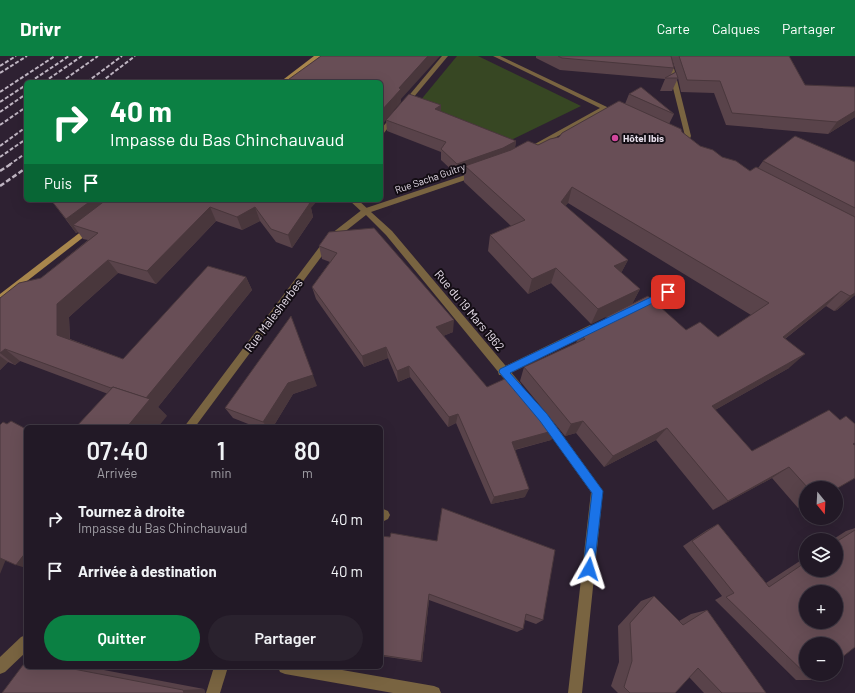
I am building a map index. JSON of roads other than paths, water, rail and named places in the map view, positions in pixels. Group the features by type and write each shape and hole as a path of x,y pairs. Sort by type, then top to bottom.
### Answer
{"street":[{"path":"286,80 318,56"},
{"path":"383,131 445,56"},
{"path":"496,56 618,114"},
{"path":"668,56 688,136 681,144 691,150"},
{"path":"518,156 605,108"},
{"name":"Rue Sacha Guitry","path":"366,211 484,170"},
{"name":"Rue du 19 Mars 1962","path":"355,202 389,233 503,372 523,394"},
{"name":"Rue Malesherbes","path":"190,425 330,239 366,211"},
{"path":"0,298 100,220"},
{"path":"632,309 668,292"},
{"path":"503,372 596,326"},
{"path":"538,412 598,491 575,693"},
{"path":"0,667 24,644"},
{"path":"213,693 220,669"},
{"path":"296,669 434,693"}],"railway":[{"path":"0,66 16,56"},
{"path":"0,73 27,56"},
{"path":"0,92 55,56"},
{"path":"33,80 69,56"},
{"path":"47,80 82,56"},
{"path":"64,80 98,56"},
{"path":"90,80 122,56"},
{"path":"104,80 135,56"},
{"path":"0,102 24,86"},
{"path":"0,112 24,95"},
{"path":"0,125 24,108"},
{"path":"0,146 24,128"},
{"path":"0,157 24,140"},
{"path":"9,165 24,154"},
{"path":"0,171 11,164"},
{"path":"0,186 24,169"}],"place":[{"name":"Hôtel Ibis","path":"615,138"}]}
